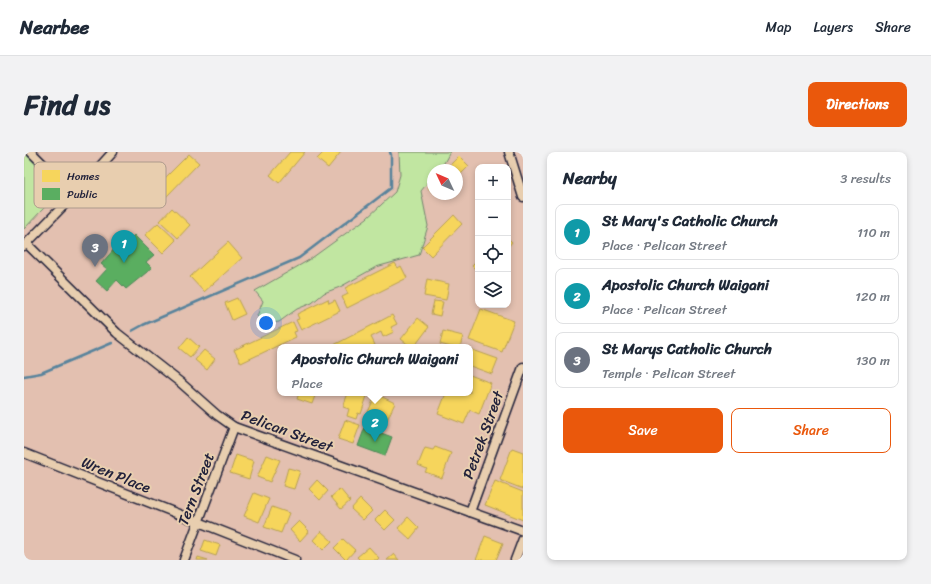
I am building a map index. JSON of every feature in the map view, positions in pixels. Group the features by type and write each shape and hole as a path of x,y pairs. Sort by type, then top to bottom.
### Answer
{"street":[{"path":"31,152 41,162"},
{"path":"104,162 113,152"},
{"path":"509,152 523,197"},
{"path":"25,245 61,208"},
{"name":"Pelican Street","path":"25,245 117,333 175,379 217,415 234,427 523,531"},
{"name":"Petrek Street","path":"470,512 523,367"},
{"name":"Tern Street","path":"184,560 234,427"},
{"name":"Wren Place","path":"24,453 295,560"},
{"path":"515,560 523,539"}],"green space":[{"path":"24,152 27,152 36,162 34,162 34,208 44,208 24,229"},
{"path":"399,152 450,152 443,164 427,164 427,184 421,191 428,226 419,255 376,267 340,287 324,293 312,303 297,309 279,322 265,324 257,316 263,301 255,291 309,260 367,218 395,192 400,175"}],"building: Homes":[{"path":"290,152 305,152 279,183 270,175"},
{"path":"324,152 341,152 328,168 317,159"},
{"path":"189,154 199,163 166,197 166,177"},
{"path":"459,156 469,166 463,172 463,164 451,164"},
{"path":"172,208 190,225 178,238 160,221"},
{"path":"454,215 462,224 431,256 422,247"},
{"path":"158,223 176,240 163,253 145,235"},
{"path":"228,242 242,258 204,292 190,277"},
{"path":"395,263 398,268 401,266 407,278 347,308 342,297 348,294 345,288"},
{"path":"427,279 449,284 446,300 424,296"},
{"path":"237,298 245,314 232,320 225,303"},
{"path":"328,299 329,303 335,300 340,311 301,330 296,320 299,319 297,314"},
{"path":"434,301 443,302 440,316 431,314"},
{"path":"481,309 514,321 502,352 469,340"},
{"path":"392,315 397,324 391,327 394,332 383,337 381,332 371,337 374,344 336,344"},
{"path":"418,318 429,327 416,344 407,344 401,339"},
{"path":"293,322 297,331 294,332 296,337 281,344 277,344 277,346 241,363 234,350"},
{"path":"443,331 463,336 461,344 440,344"},
{"path":"188,337 199,347 190,357 179,348"},
{"path":"204,350 215,359 207,370 195,360"},
{"path":"473,350 498,359 492,374 473,367"},
{"path":"473,376 491,383 479,414 470,410 464,424 438,414 445,396 473,396"},
{"path":"298,396 315,396 312,404 297,399"},
{"path":"347,396 367,396 361,414 358,413 356,419 347,416 349,409 343,407"},
{"path":"375,396 380,396 395,403 387,420 368,412"},
{"path":"345,420 360,425 353,444 338,439"},
{"path":"435,447 451,453 442,478 425,472 427,469 418,465 425,448 433,450"},
{"path":"512,448 523,452 523,489 500,480"},
{"path":"236,455 254,461 249,479 230,473"},
{"path":"267,455 280,460 270,482 257,477"},
{"path":"288,468 300,471 294,489 283,486"},
{"path":"317,480 328,491 320,500 309,489"},
{"path":"495,481 523,492 523,520 485,505"},
{"path":"340,489 350,501 341,509 331,497"},
{"path":"254,493 269,499 259,522 244,516"},
{"path":"360,499 372,511 363,520 351,509"},
{"path":"272,507 289,513 281,533 264,527"},
{"path":"385,510 395,520 385,530 375,520"},
{"path":"408,517 419,528 410,539 398,528"},
{"path":"299,521 309,531 300,541 290,530"},
{"path":"321,531 332,541 323,550 313,540"},
{"path":"485,536 503,543 496,560 476,560"},
{"path":"343,539 355,550 346,560 334,548"},
{"path":"205,540 220,545 216,556 201,551"},
{"path":"369,547 379,558 377,560 360,560 357,557"},
{"path":"394,554 399,560 387,560"},
{"path":"198,557 208,560 197,560"}],"building: Public":[{"path":"134,235 154,255 146,262 152,268 126,289 117,280 107,291 96,281 107,269 101,264 123,239 127,243"},
{"path":"365,427 392,437 385,456 358,446"}],"waterway":[{"path":"132,331 299,258 391,188 390,152"},
{"path":"24,376 41,373 112,343"}],"place":[{"name":"St Mary's Catholic Church","path":"124,263"},
{"name":"St Marys Catholic Church","path":"95,267"},
{"name":"Apostolic Church Waigani","path":"375,442"}]}
